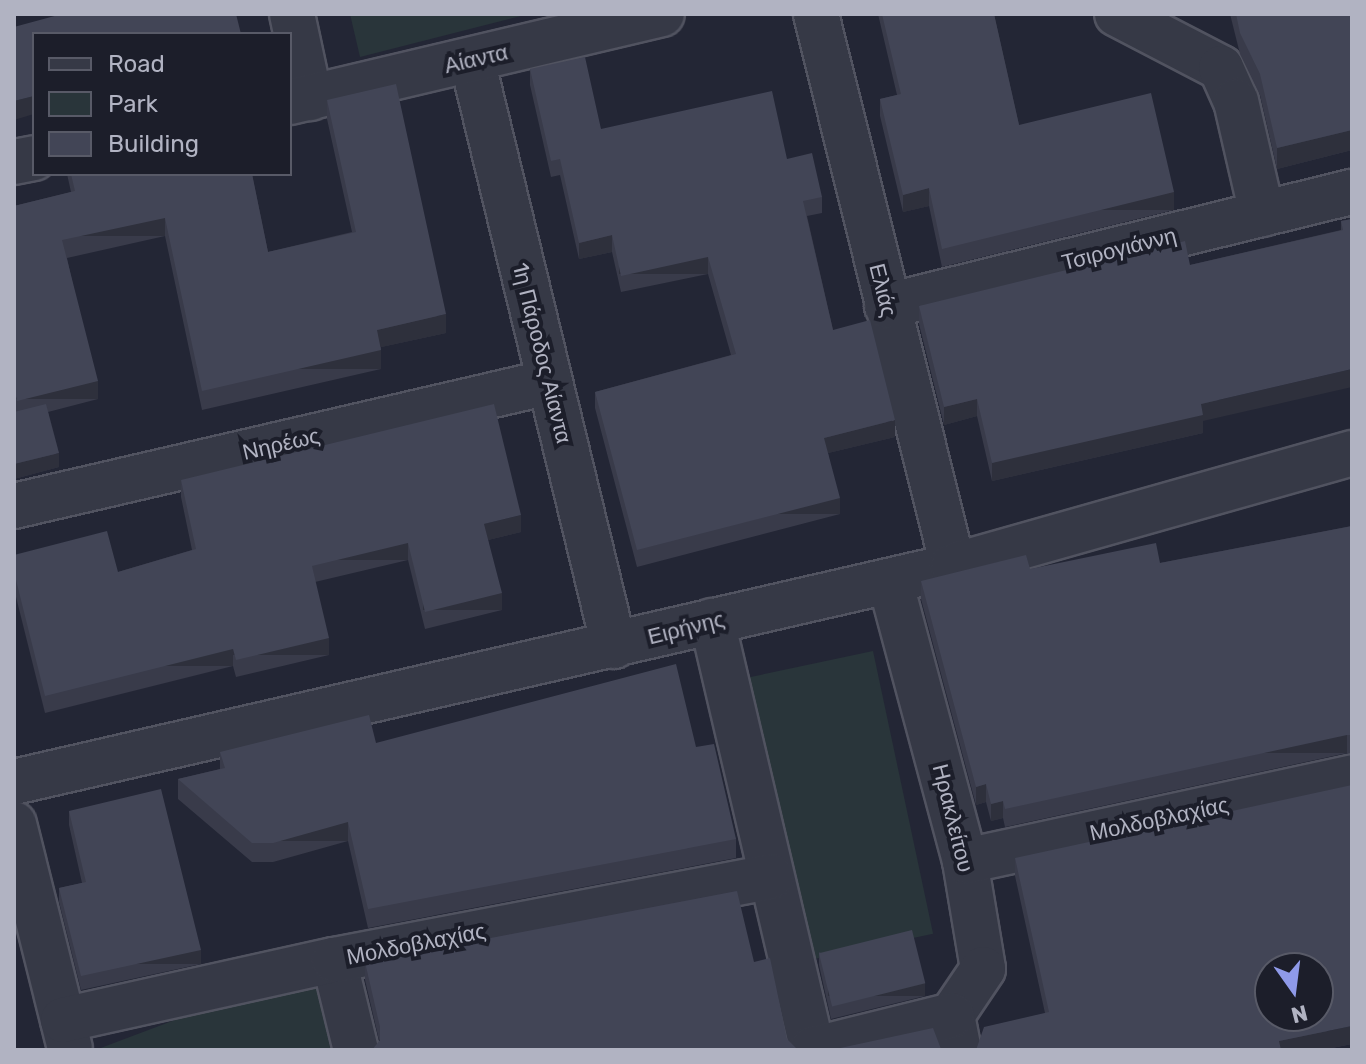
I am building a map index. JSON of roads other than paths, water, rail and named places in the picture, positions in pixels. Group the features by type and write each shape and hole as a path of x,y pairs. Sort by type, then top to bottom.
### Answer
{"street":[{"path":"292,14 300,100"},
{"name":"Αίαντα","path":"300,100 662,14"},
{"name":"Ελιάς","path":"816,14 953,566"},
{"path":"1117,14 1221,68 1236,101 1262,214"},
{"name":"1η Πάροδος Αίαντα","path":"472,60 614,646"},
{"name":"Τσιρογιάννη","path":"887,306 1352,192"},
{"name":"Νηρέως","path":"14,506 549,382"},
{"name":"Ειρήνης","path":"14,782 953,566 1352,453"},
{"name":"Ηρακλείτου","path":"890,581 965,861 983,969 955,1032"},
{"path":"712,621 812,1050 955,1032"},
{"name":"Μολδοβλαχίας","path":"965,861 1352,777"},
{"path":"14,824 67,1035"},
{"name":"Μολδοβλαχίας","path":"67,1035 334,960 771,877"},
{"path":"334,960 356,1050"}]}
